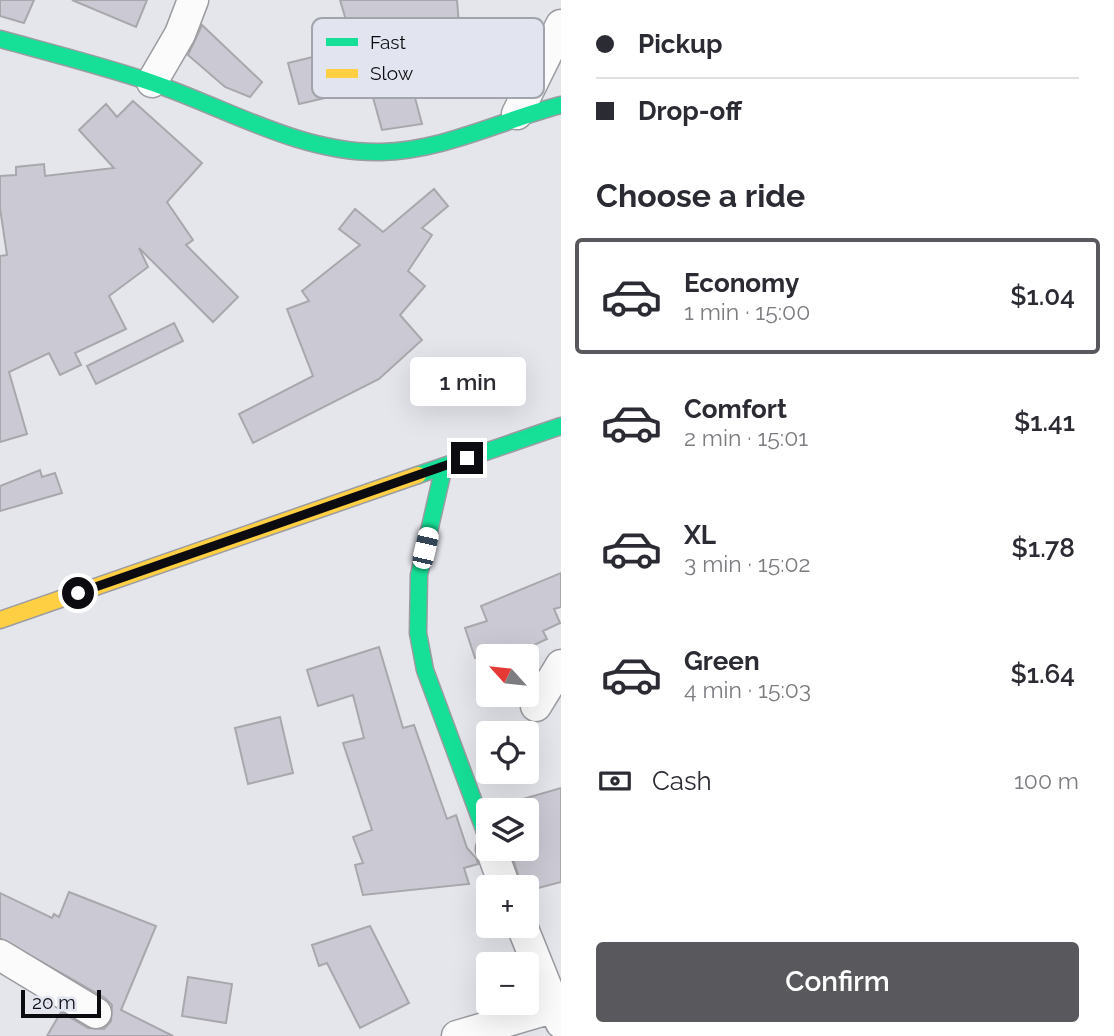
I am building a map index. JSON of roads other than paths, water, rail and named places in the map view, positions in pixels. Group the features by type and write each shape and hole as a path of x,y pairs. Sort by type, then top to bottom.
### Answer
{"main road":[{"path":"0,39 152,82 315,142 343,149 380,153 434,145 517,114 561,105"},
{"path":"0,620 561,426"},
{"path":"444,466 419,575 418,633 425,670 476,808"}],"street":[{"path":"152,82 180,34 193,0"},
{"path":"544,59 561,25"},
{"path":"517,114 525,98"},
{"path":"539,701 561,665"},
{"path":"457,1036 557,1000 528,938"},
{"path":"0,955 96,1013"}]}
